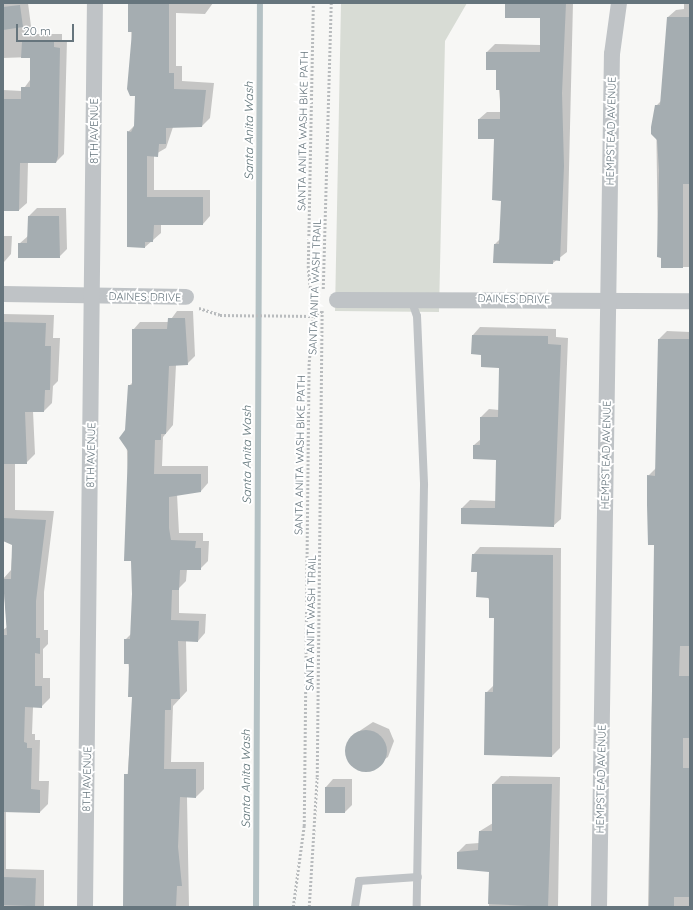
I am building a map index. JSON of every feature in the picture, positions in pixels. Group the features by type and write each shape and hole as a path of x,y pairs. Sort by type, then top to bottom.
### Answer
{"street":[{"name":"8TH AVENUE","path":"85,907 93,296 95,3"},
{"name":"HEMPSTEAD AVENUE","path":"599,907 612,54 619,3"},
{"name":"DAINES DRIVE","path":"3,294 186,297"},
{"name":"DAINES DRIVE","path":"328,300 411,298 690,301"}],"lane":[{"path":"411,298 417,316 424,485 417,907"},
{"path":"355,907 359,880 418,876"}],"path":[{"name":"SANTA ANITA WASH BIKE PATH","path":"293,907 304,826 309,362 313,316 308,268 313,3"},
{"name":"SANTA ANITA WASH TRAIL","path":"309,907 317,777 328,300 332,3"},
{"name":"DAINES DRIVE","path":"186,297 200,309 220,315 306,316"}],"shaded area":[{"path":"341,3 467,3 445,41 439,312 335,311"}],"building":[{"path":"128,3 169,3 169,73 174,73 174,89 206,90 202,127 166,128 166,144 159,144 158,157 147,156 147,197 203,197 203,225 154,225 153,242 145,242 145,248 127,247 127,131 131,132 134,126 135,96 130,96 127,89 132,32 128,32"},
{"path":"505,3 566,3 562,93 564,166 560,261 553,260 553,264 493,263 494,244 499,244 501,201 492,200 494,139 478,139 478,119 500,119 500,90 496,90 496,70 486,70 486,52 540,52 540,18 505,18"},
{"path":"20,5 23,27 3,30 3,7"},
{"path":"667,17 690,17 690,184 683,184 683,268 661,268 661,258 657,257 659,170 657,140 651,134 651,127 655,105 660,105"},
{"path":"22,42 54,42 54,47 60,48 58,156 56,163 20,163 19,211 3,211 3,99 21,99 21,87 30,87 30,58 21,58"},
{"path":"28,216 59,216 60,258 18,258 18,243 27,243"},
{"path":"168,318 185,318 188,365 169,366 166,434 161,434 161,440 155,440 154,474 201,474 201,492 169,497 169,528 171,540 196,541 195,548 201,548 201,570 180,570 179,590 172,590 171,620 199,621 198,642 178,641 180,699 171,699 171,710 165,710 164,769 196,769 196,798 180,797 178,847 182,886 177,886 176,907 123,907 124,774 128,774 132,697 128,697 129,664 124,664 124,639 130,639 132,594 131,561 124,561 128,451 119,438 125,430 128,385 132,385 132,329 167,329"},
{"path":"3,322 46,323 45,346 51,346 50,390 45,390 44,412 25,412 27,464 3,464"},
{"path":"472,335 548,336 548,344 561,345 554,527 461,524 461,508 495,508 496,460 473,459 473,445 480,445 480,417 498,417 499,368 481,367 481,355 471,354"},
{"path":"658,339 690,339 690,646 680,646 679,676 690,676 689,738 683,738 683,768 690,768 690,897 674,897 674,907 649,907 654,545 648,545 647,475 655,476"},
{"path":"3,518 46,520 36,601 36,638 40,638 40,654 35,653 35,686 42,686 42,708 25,707 24,742 27,743 27,748 32,748 31,789 40,790 40,813 3,812 3,635 7,635 3,579 11,579 12,545 3,541"},
{"path":"472,554 553,555 552,757 484,755 485,692 493,692 494,618 489,618 489,598 476,597 477,572 471,572"},
{"path":"362,730 370,730 381,736 387,747 387,755 381,766 370,772 362,772 351,766 345,755 345,747 351,736"},
{"path":"492,784 552,784 548,907 488,904 489,872 457,869 457,852 478,850 479,831 492,831"},
{"path":"325,787 345,787 345,813 325,813"},
{"path":"3,877 36,878 35,906 3,905"}],"waterway":[{"name":"Santa Anita Wash","path":"256,907 260,3"}]}
